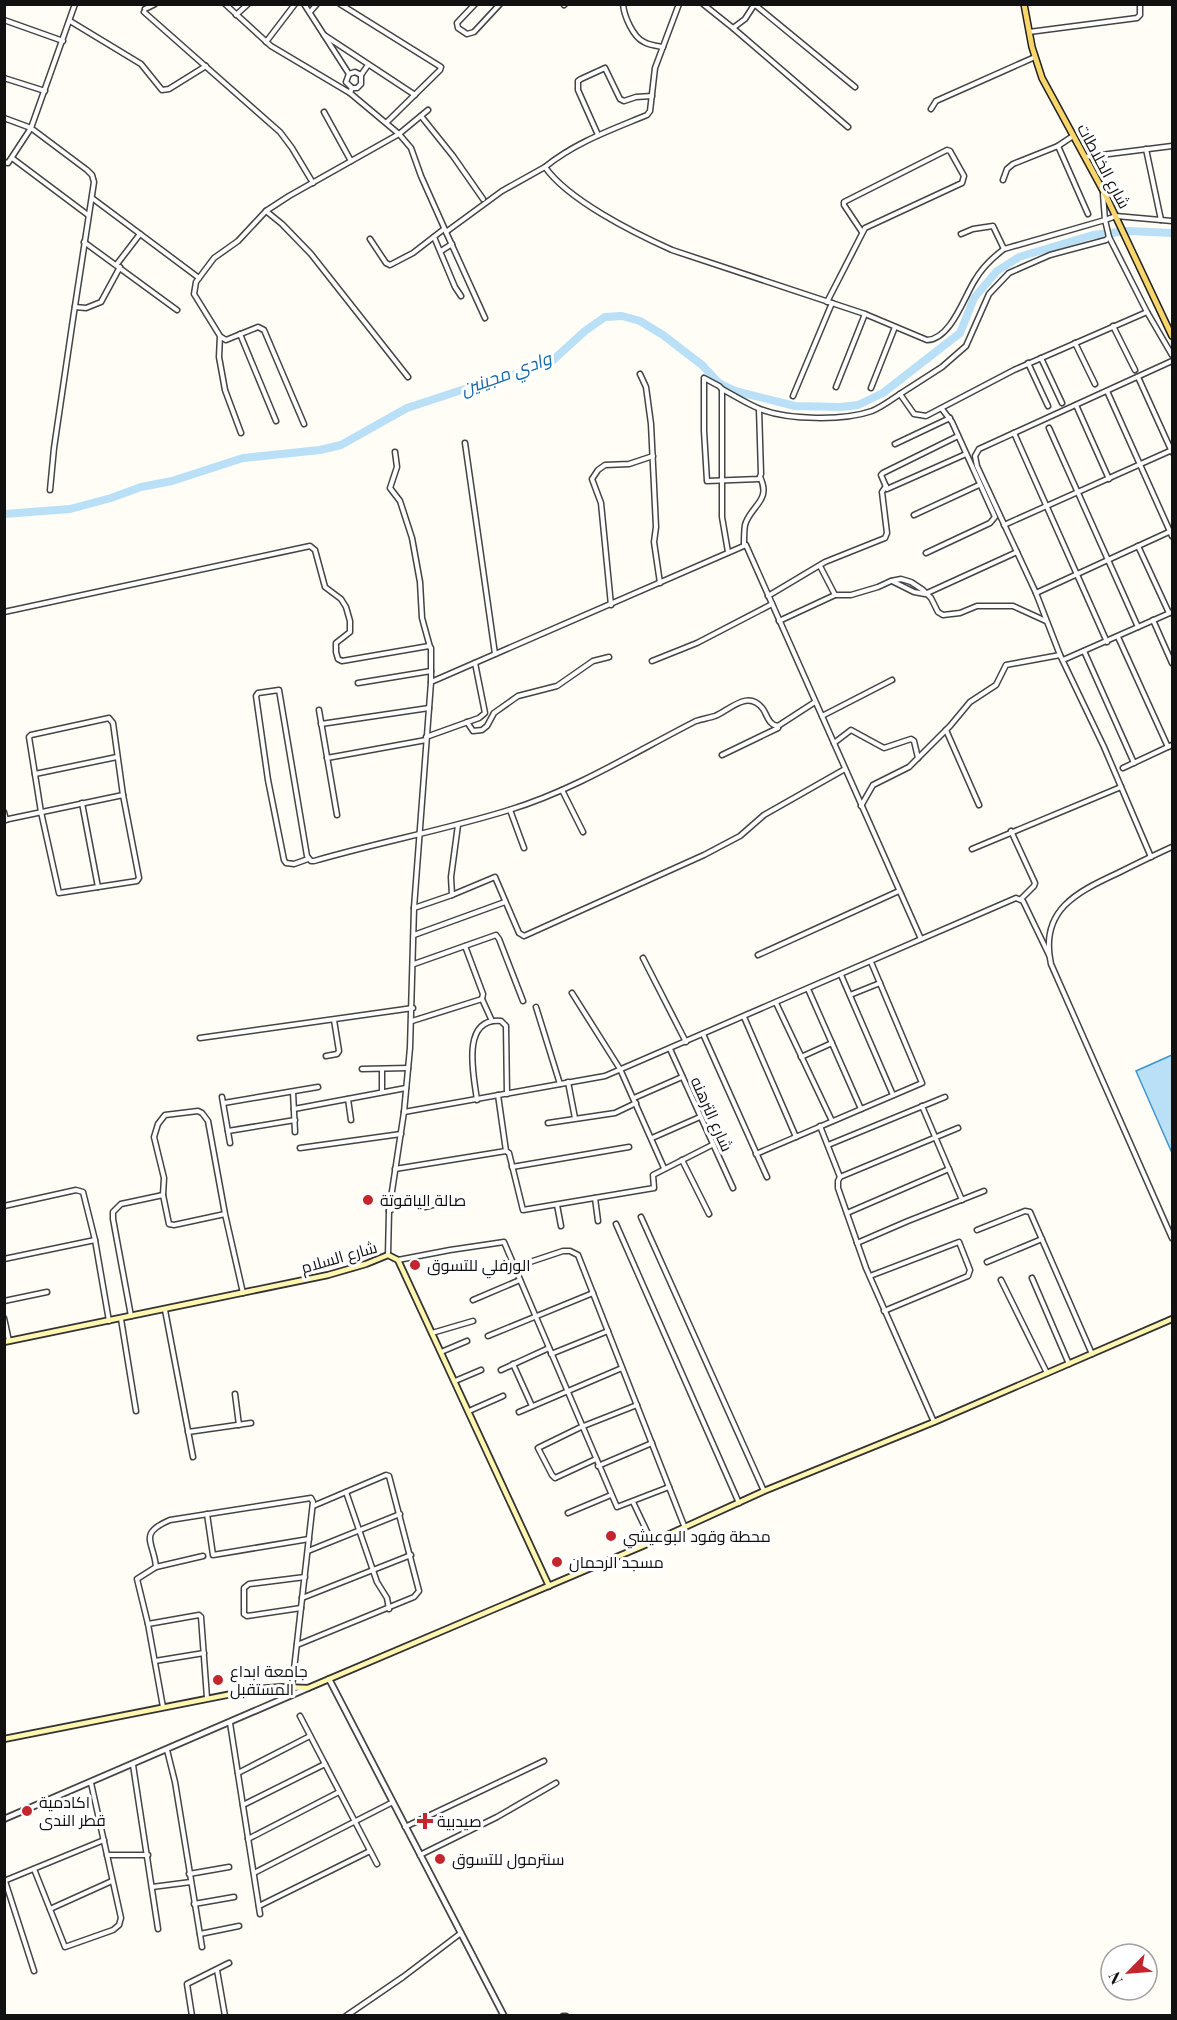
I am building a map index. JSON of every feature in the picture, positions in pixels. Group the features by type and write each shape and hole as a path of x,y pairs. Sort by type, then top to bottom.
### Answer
{"main road":[{"name":"شارع الخلاطات","path":"1024,4 1028,32 1045,85 1116,216 1173,336"},
{"name":"شارع السلام","path":"7,1342 328,1275 388,1255 398,1260 549,1586"},
{"path":"4,1739 265,1688 308,1688 686,1528 764,1491 934,1422 1173,1319"}],"street":[{"path":"155,4 145,11 280,132 313,183"},
{"path":"225,4 266,42 350,93 399,134 413,153 421,176 485,318"},
{"path":"236,15 248,4"},
{"path":"266,42 295,4"},
{"path":"304,4 349,74"},
{"path":"310,12 317,4"},
{"path":"340,4 441,67 387,122"},
{"path":"475,4 457,23 458,28 467,34 474,32 500,4"},
{"path":"623,4 624,14 638,38 663,47"},
{"path":"370,239 390,266 565,152 598,135 647,115 650,111 652,82 679,4"},
{"path":"703,4 848,127"},
{"path":"1028,32 1137,18 1140,15 1140,4"},
{"path":"6,164 32,128 75,5"},
{"path":"733,28 745,19 754,5 855,87"},
{"path":"4,20 63,41"},
{"path":"70,21 141,64 162,90 169,89 206,66"},
{"path":"324,35 415,94"},
{"path":"931,109 936,100 1035,57"},
{"path":"352,88 357,88 361,84 361,75 368,65"},
{"path":"598,135 578,90 578,81 605,68 620,99 624,101 636,97 652,96"},
{"path":"349,74 355,72 361,75"},
{"path":"349,74 346,82 352,88"},
{"path":"4,78 45,91"},
{"path":"350,93 352,88"},
{"path":"304,424 264,330 258,327 225,340 220,336 195,294 194,288 214,258 238,241 266,212 399,134 428,110"},
{"path":"324,112 351,161"},
{"path":"421,116 483,199"},
{"path":"4,118 32,128 92,175 94,182 54,448 50,490"},
{"path":"1003,180 1013,164 1058,146 1073,136"},
{"path":"1058,146 1088,214"},
{"path":"1084,157 1173,146"},
{"path":"1146,149 1161,220"},
{"path":"793,396 830,302 862,232 867,227 962,183 964,176 950,151 947,150 844,202 862,232"},
{"path":"12,158 88,215"},
{"path":"545,166 552,176 574,195 654,242 865,314 927,340 933,339 956,317 975,280 1004,249 1116,216 1173,221"},
{"path":"1103,191 1109,237 1147,312 1173,355"},
{"path":"92,198 199,278"},
{"path":"266,212 282,224 311,254 408,377"},
{"path":"961,234 993,225 1004,249"},
{"path":"75,307 86,308 101,302 119,266 140,234"},
{"path":"434,237 461,297"},
{"path":"760,477 756,480 709,481 705,478 704,378 759,409 784,415 821,417 871,412 942,367 966,346 989,294 1009,273 1050,255 1101,243 1109,237"},
{"path":"84,242 177,310"},
{"path":"441,250 452,244"},
{"path":"900,394 910,410 918,416 932,414 1028,363 1147,312"},
{"path":"836,387 865,314"},
{"path":"1113,326 1135,370"},
{"path":"871,388 895,327"},
{"path":"240,334 276,421"},
{"path":"220,336 219,357 223,381 241,434"},
{"path":"1075,343 1095,384"},
{"path":"1041,358 1062,403"},
{"path":"1151,857 1060,655 1036,593 977,466 975,456 979,449 1173,361"},
{"path":"1028,363 1048,406"},
{"path":"640,374 646,387 651,424 656,526 654,542 660,583"},
{"path":"1004,525 1172,451 1138,376"},
{"path":"722,389 722,517 728,552"},
{"path":"1036,593 1172,532 1107,391"},
{"path":"1076,405 1109,479"},
{"path":"759,409 760,477 764,486 764,495 745,525 744,545 921,939"},
{"path":"926,553 994,521 994,516 950,418 942,409"},
{"path":"895,444 950,418"},
{"path":"1049,428 1138,627"},
{"path":"1014,433 1107,642"},
{"path":"958,436 882,472 886,486 889,489 966,454"},
{"path":"465,443 495,654"},
{"path":"388,1255 389,1211 404,1112 412,1022 414,908 431,682 430,648 422,618 420,582 412,538 400,501 390,488 397,467 394,452"},
{"path":"611,605 601,503 592,479 602,466 629,464 653,456"},
{"path":"914,515 980,485"},
{"path":"768,596 820,566 886,536 882,492 886,486"},
{"path":"431,682 744,545"},
{"path":"4,612 310,546 315,550 325,587 341,599 349,617 350,632 336,643 338,659 342,661 429,646 430,648"},
{"path":"1063,660 1171,613 1138,546"},
{"path":"927,593 1017,552"},
{"path":"820,566 835,595"},
{"path":"779,621 835,595 851,595 878,587 891,580 906,580 927,593 938,612 944,615 960,613 977,606 1013,606 1046,621"},
{"path":"652,661 697,643 772,604"},
{"path":"1153,620 1173,663"},
{"path":"1118,637 1170,746 1123,768"},
{"path":"1084,651 1134,763"},
{"path":"861,806 873,785 909,767 970,702 996,685 1006,665 1060,655"},
{"path":"466,722 473,731 482,730 489,723 494,712 518,696 550,689 593,661 609,657"},
{"path":"327,758 426,739 485,713 475,663"},
{"path":"358,683 431,671"},
{"path":"822,716 892,680"},
{"path":"308,859 279,690 258,693 256,696 268,780 284,860 290,864 308,859 314,861 510,810 562,790 696,721 716,715 740,702 755,703 760,706 772,725 781,726"},
{"path":"722,755 781,726 815,702"},
{"path":"321,724 429,708"},
{"path":"319,710 337,815"},
{"path":"106,718 111,719 139,878 137,881 57,892 35,774 29,735 106,718"},
{"path":"834,743 851,730 884,748 911,738 914,741 918,758"},
{"path":"946,730 979,805"},
{"path":"35,774 117,757"},
{"path":"414,908 495,878 519,933 524,936 704,855 745,833 764,815 845,769"},
{"path":"972,849 1121,787"},
{"path":"562,790 584,832"},
{"path":"4,812 5,820 123,795"},
{"path":"82,803 98,887"},
{"path":"510,810 524,848"},
{"path":"452,895 451,877 458,825"},
{"path":"404,1112 603,1076 1016,898 1021,899 1035,883 1011,831"},
{"path":"1049,955 1053,924 1062,908 1074,895 1173,847"},
{"path":"758,955 899,891"},
{"path":"1021,899 1049,955 1173,1238"},
{"path":"414,935 505,902"},
{"path":"414,964 498,936 523,1001"},
{"path":"465,946 483,994 482,999 492,1021"},
{"path":"643,958 686,1042"},
{"path":"756,1154 920,1084 921,1080 871,962"},
{"path":"841,975 893,1095"},
{"path":"850,995 880,983"},
{"path":"808,989 861,1109"},
{"path":"572,993 620,1069 664,1168"},
{"path":"412,1022 482,999"},
{"path":"776,1003 832,1121"},
{"path":"537,1007 560,1084"},
{"path":"200,1038 413,1008"},
{"path":"744,1017 796,1137"},
{"path":"326,1056 337,1054 339,1051 334,1020"},
{"path":"477,1100 472,1060 474,1038 481,1027 492,1021 501,1021 507,1026 507,1094"},
{"path":"703,1034 766,1177"},
{"path":"801,1056 832,1043"},
{"name":"شارع الترهنه","path":"670,1049 733,1188"},
{"path":"362,1069 408,1068"},
{"path":"382,1069 382,1092"},
{"path":"548,1123 615,1113 682,1077"},
{"path":"568,1082 574,1118"},
{"path":"224,1103 318,1087"},
{"path":"294,1109 406,1088"},
{"path":"293,1092 295,1132"},
{"path":"498,1095 506,1151 509,1153 523,1210 654,1188 652,1176 712,1145"},
{"path":"222,1097 230,1143"},
{"path":"828,1145 945,1097"},
{"path":"348,1099 351,1120"},
{"path":"922,1106 962,1200"},
{"path":"225,1214 172,1226 168,1220 162,1195 164,1178 154,1137 161,1118 168,1114 198,1111 205,1117 243,1293"},
{"path":"652,1138 700,1117"},
{"path":"228,1131 295,1120"},
{"path":"820,1126 840,1177 838,1188 857,1243 884,1311 934,1422"},
{"path":"840,1177 958,1128"},
{"path":"300,1148 400,1134"},
{"path":"512,1167 629,1147"},
{"path":"395,1168 506,1151"},
{"path":"682,1160 710,1215"},
{"path":"847,1213 949,1168"},
{"path":"4,1206 81,1190 87,1205 109,1321"},
{"path":"857,1243 984,1191"},
{"path":"131,1317 112,1215 122,1204 162,1195"},
{"path":"389,1211 412,1198 417,1199 425,1207 448,1201"},
{"path":"595,1198 598,1221"},
{"path":"556,1205 561,1226"},
{"path":"977,1230 1027,1210 1092,1354"},
{"path":"641,1216 764,1491"},
{"path":"616,1224 739,1503"},
{"path":"987,1262 1042,1239"},
{"path":"4,1258 94,1240"},
{"path":"398,1260 504,1242 581,1427 618,1507 669,1487"},
{"path":"870,1276 959,1242 970,1270 968,1276 884,1311"},
{"path":"515,1267 563,1251 574,1252 578,1255 686,1528"},
{"path":"1032,1278 1069,1364"},
{"path":"473,1300 520,1280"},
{"path":"1001,1280 1047,1373"},
{"path":"4,1301 47,1292"},
{"path":"488,1336 593,1293"},
{"path":"165,1310 193,1457"},
{"path":"4,1318 7,1342"},
{"path":"121,1319 136,1411"},
{"path":"432,1333 472,1321"},
{"path":"551,1354 608,1332"},
{"path":"441,1352 467,1341"},
{"path":"501,1370 549,1348"},
{"path":"513,1364 532,1406"},
{"path":"519,1412 622,1368"},
{"path":"455,1381 481,1370"},
{"path":"236,1394 239,1425"},
{"path":"469,1411 503,1396"},
{"path":"596,1460 555,1478 538,1449 581,1427 637,1405"},
{"path":"189,1432 251,1423"},
{"path":"598,1466 652,1443"},
{"path":"297,1645 389,1609 418,1593 391,1477 388,1475 313,1506"},
{"path":"346,1492 377,1582 387,1598 389,1609"},
{"path":"568,1514 611,1495"},
{"path":"156,1567 149,1541 151,1532 156,1526 170,1520 309,1497 313,1500 292,1687"},
{"path":"633,1502 652,1542"},
{"path":"207,1514 213,1555 309,1539"},
{"path":"308,1551 400,1514"},
{"path":"302,1598 411,1555"},
{"path":"164,1707 137,1579 156,1567 203,1556"},
{"path":"301,1608 247,1616 244,1614 244,1588 249,1584 305,1577"},
{"path":"148,1624 200,1615 207,1698"},
{"path":"155,1661 204,1653"},
{"path":"329,1679 504,2016"},
{"path":"4,1819 90,1784 308,1688"},
{"path":"300,1716 377,1864"},
{"path":"230,1723 260,1914"},
{"path":"238,1773 310,1736"},
{"path":"166,1750 175,1782 202,1947"},
{"path":"405,1827 544,1761"},
{"path":"243,1805 324,1764"},
{"path":"133,1765 158,1929"},
{"path":"420,1855 497,1817 556,1783"},
{"path":"34,1869 65,1947 113,1930 119,1925 121,1918 90,1784"},
{"path":"248,1839 339,1792"},
{"path":"254,1873 393,1802"},
{"path":"34,1971 5,1881 104,1840"},
{"path":"259,1906 369,1851"},
{"path":"107,1855 148,1855"},
{"path":"189,1874 229,1867"},
{"path":"50,1909 112,1881"},
{"path":"152,1887 191,1882"},
{"path":"194,1904 234,1897"},
{"path":"200,1934 239,1926"},
{"path":"346,2016 461,1934"},
{"path":"192,2016 187,1984 229,1963"},
{"path":"217,1970 225,2016"}],"water":[{"path":"1172,1055 1172,1153 1136,1071"}],"waterway":[{"name":"وادي مجينين","path":"4,514 70,509 141,487 172,481 243,458 320,450 341,445 407,408 552,361 585,331 605,317 622,316 640,321 663,335 702,365 719,383 735,391 795,406 858,405 883,393 960,333 974,298 997,271 1019,257 1093,235 1128,231 1172,233"}],"place":[{"name":"صالة الياقوتة","path":"368,1200"},
{"name":"الورفلي للتسوق","path":"415,1265"},
{"name":"محطة وقود البوعيشي","path":"611,1536"},
{"name":"مسجد الرحمان","path":"557,1562"},
{"name":"جامعة ابداع المستقبل","path":"218,1680"},
{"name":"اكادمية قطر الندى","path":"27,1811"},
{"name":"صيدبية","path":"425,1821"},
{"name":"سنترمول للتسوق","path":"440,1859"}]}
